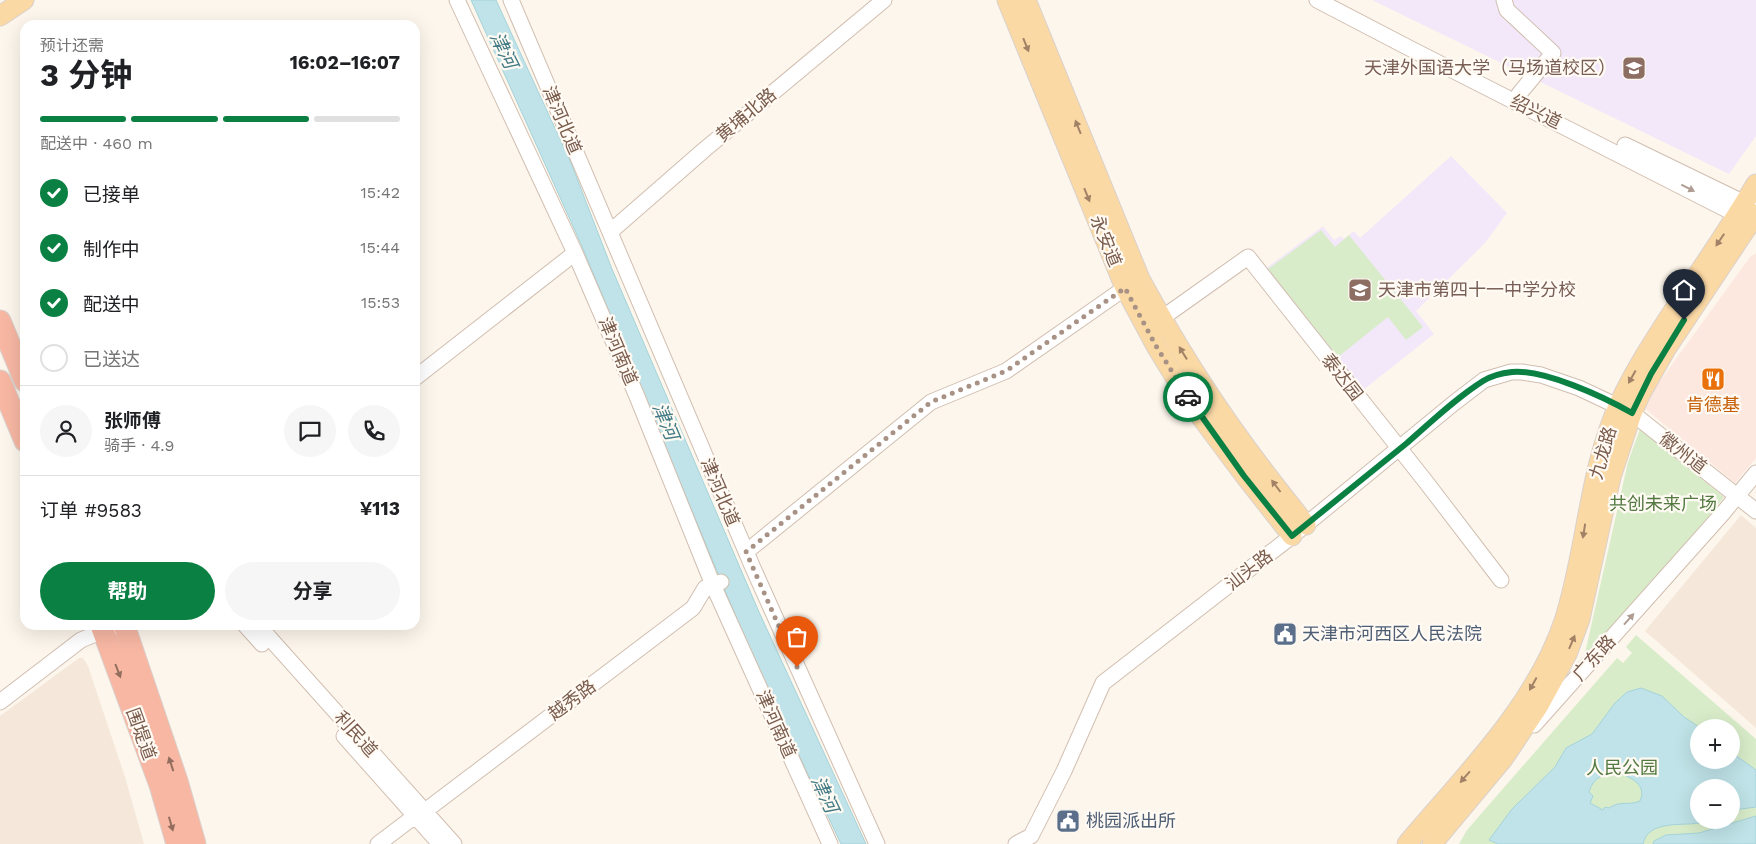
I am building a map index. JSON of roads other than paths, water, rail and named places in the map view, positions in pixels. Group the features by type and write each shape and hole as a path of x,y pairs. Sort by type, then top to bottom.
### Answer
{"highway":[{"path":"0,321 18,356"},
{"path":"0,381 20,429"},
{"name":"围堤道","path":"106,630 160,785 177,844"},
{"name":"围堤道","path":"126,630 177,781 195,844"}],"main road":[{"path":"0,16 24,0"},
{"name":"永安道","path":"1007,0 1125,288 1156,346 1192,404 1244,476 1299,531"},
{"name":"永安道","path":"1026,0 1140,279 1204,387 1243,443 1299,531"},
{"name":"九龙路","path":"1414,840 1496,740 1530,690 1556,641 1572,590 1596,476 1606,441 1625,409 1641,393 1666,349 1750,214 1756,184"},
{"name":"九龙路","path":"1503,759 1538,707 1574,637 1588,584 1625,409"},
{"name":"广东路","path":"1432,844 1503,759"}],"street":[{"name":"津河南道","path":"458,0 575,253 830,844"},
{"name":"津河北道","path":"511,0 746,552 877,844"},
{"name":"黄埔北路","path":"610,232 704,150 884,0"},
{"name":"绍兴道","path":"1317,0 1402,45 1750,214"},
{"name":"绍兴道","path":"1334,0 1750,214"},
{"path":"1504,0 1507,10 1553,53 1519,94"},
{"path":"420,374 575,253"},
{"name":"泰达园","path":"1162,318 1248,257 1502,580"},
{"path":"746,552 931,402 1006,371 1125,288"},
{"name":"汕头路","path":"1016,844 1036,840 1103,683 1299,531 1484,380 1510,372 1541,375 1579,388 1625,409"},
{"name":"徽州道","path":"1625,409 1756,511"},
{"name":"广东路","path":"1503,759 1756,473"},
{"name":"越秀路","path":"378,844 421,817 692,608 705,588 717,583"},
{"path":"0,694 77,635 93,630"},
{"path":"0,702 80,640 98,630"},
{"name":"利民道","path":"250,630 421,817 454,844"},
{"name":"利民道","path":"262,630 421,817 440,844"},
{"name":"越秀路","path":"394,844 421,817"}],"water":[{"name":"津河","path":"471,0 496,0 571,163 612,269 759,612 866,844 841,844 754,660 581,244"},
{"path":"1641,688 1662,696 1690,721 1690,769 1740,769 1740,758 1756,770 1756,807 1740,810 1740,779 1690,779 1690,824 1658,828 1646,836 1643,844 1498,844 1489,840 1512,809 1555,767 1566,748 1592,734 1615,703 1627,692","holes":["1619,773 1640,786 1642,795 1640,801 1617,804 1609,808 1605,807 1603,810 1590,803 1593,796 1589,792 1594,782 1600,777"]},
{"path":"1756,816 1756,844 1653,844 1654,841 1666,835 1699,833 1712,829 1740,829 1740,821"}],"place":[{"name":"天津外国语大学（马场道校区）","path":"1634,68"},
{"name":"天津市第四十一中学分校","path":"1360,290"},
{"name":"肯德基","path":"1713,379"},
{"name":"天津市河西区人民法院","path":"1285,634"},
{"name":"桃园派出所","path":"1068,821"}],"park label":[{"name":"共创未来广场","path":"1663,504"},
{"name":"人民公园","path":"1622,768"}]}
